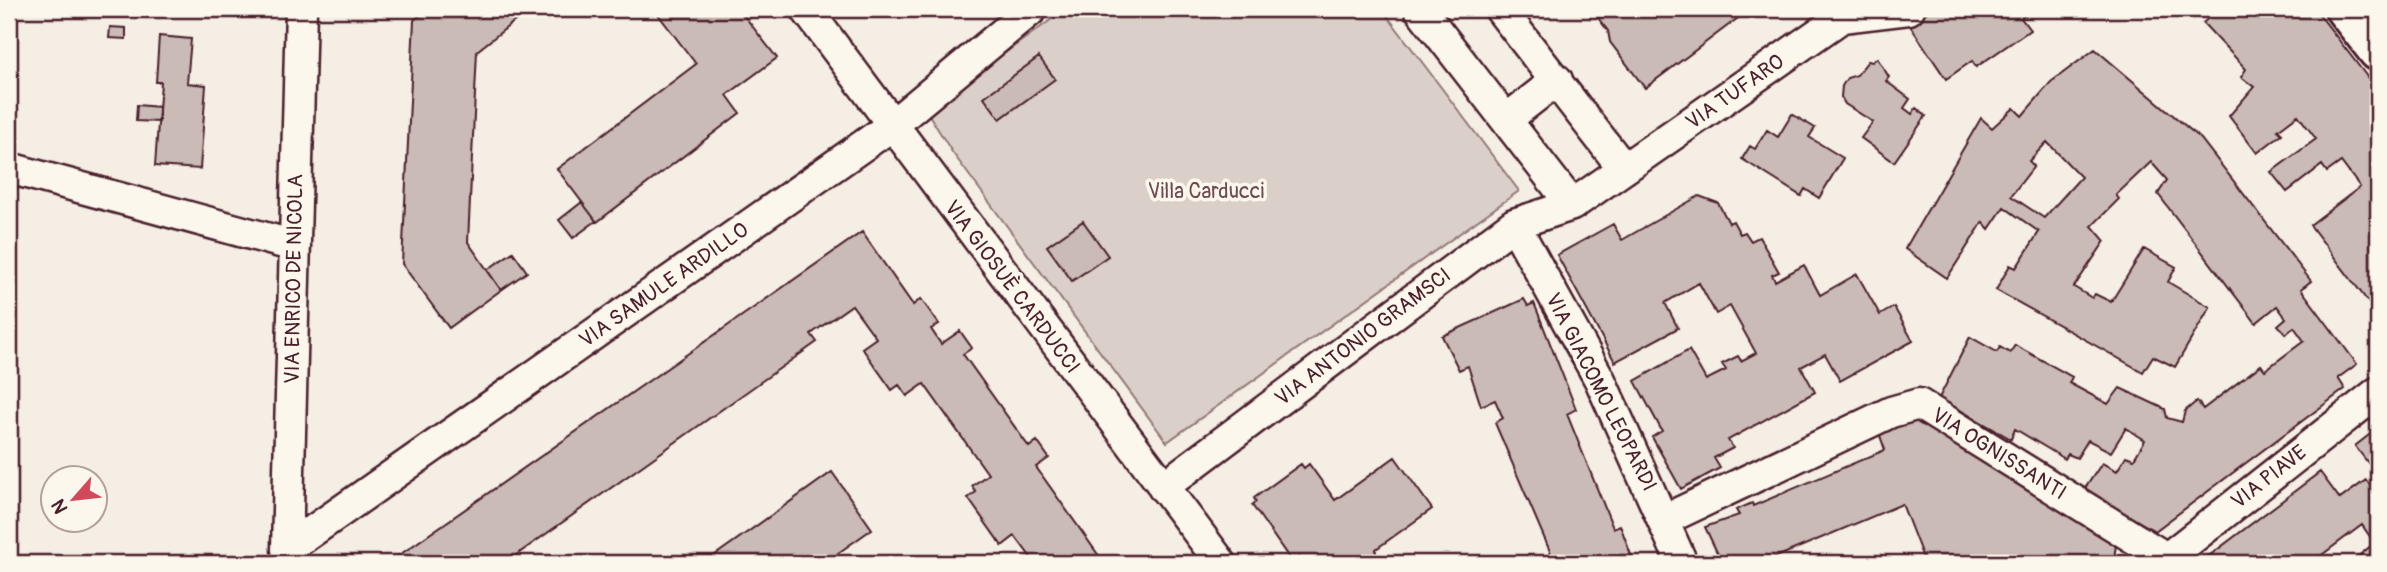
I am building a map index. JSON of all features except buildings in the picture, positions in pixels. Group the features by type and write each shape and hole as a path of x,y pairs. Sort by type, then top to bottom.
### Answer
{"street":[{"name":"VIA ENRICO DE NICOLA","path":"288,556 302,9"},
{"name":"VIA GIOSUÈ CARDUCCI","path":"806,9 891,126 1221,563"},
{"name":"VIA SAMULE ARDILLO","path":"288,556 891,126 1032,9"},
{"path":"1420,9 1572,205"},
{"path":"1500,9 1624,169"},
{"name":"VIA TUFARO","path":"1572,205 1842,18 1909,9"},
{"path":"2345,9 2378,51"},
{"path":"1507,119 1557,80"},
{"path":"9,168 295,246"},
{"name":"VIA ANTONIO GRAMSCI","path":"1163,487 1514,224 1572,205"},
{"name":"VIA GIACOMO LEOPARDI","path":"1514,224 1600,380 1682,563"},
{"name":"VIA PIAVE","path":"2167,562 2378,393"},
{"name":"VIA OGNISSANTI","path":"1664,520 1891,412 1919,404 2167,562"}],"green space":[{"name":"Villa Carducci","path":"1066,9 1382,9 1519,191 1167,442 952,152 926,110"}]}
